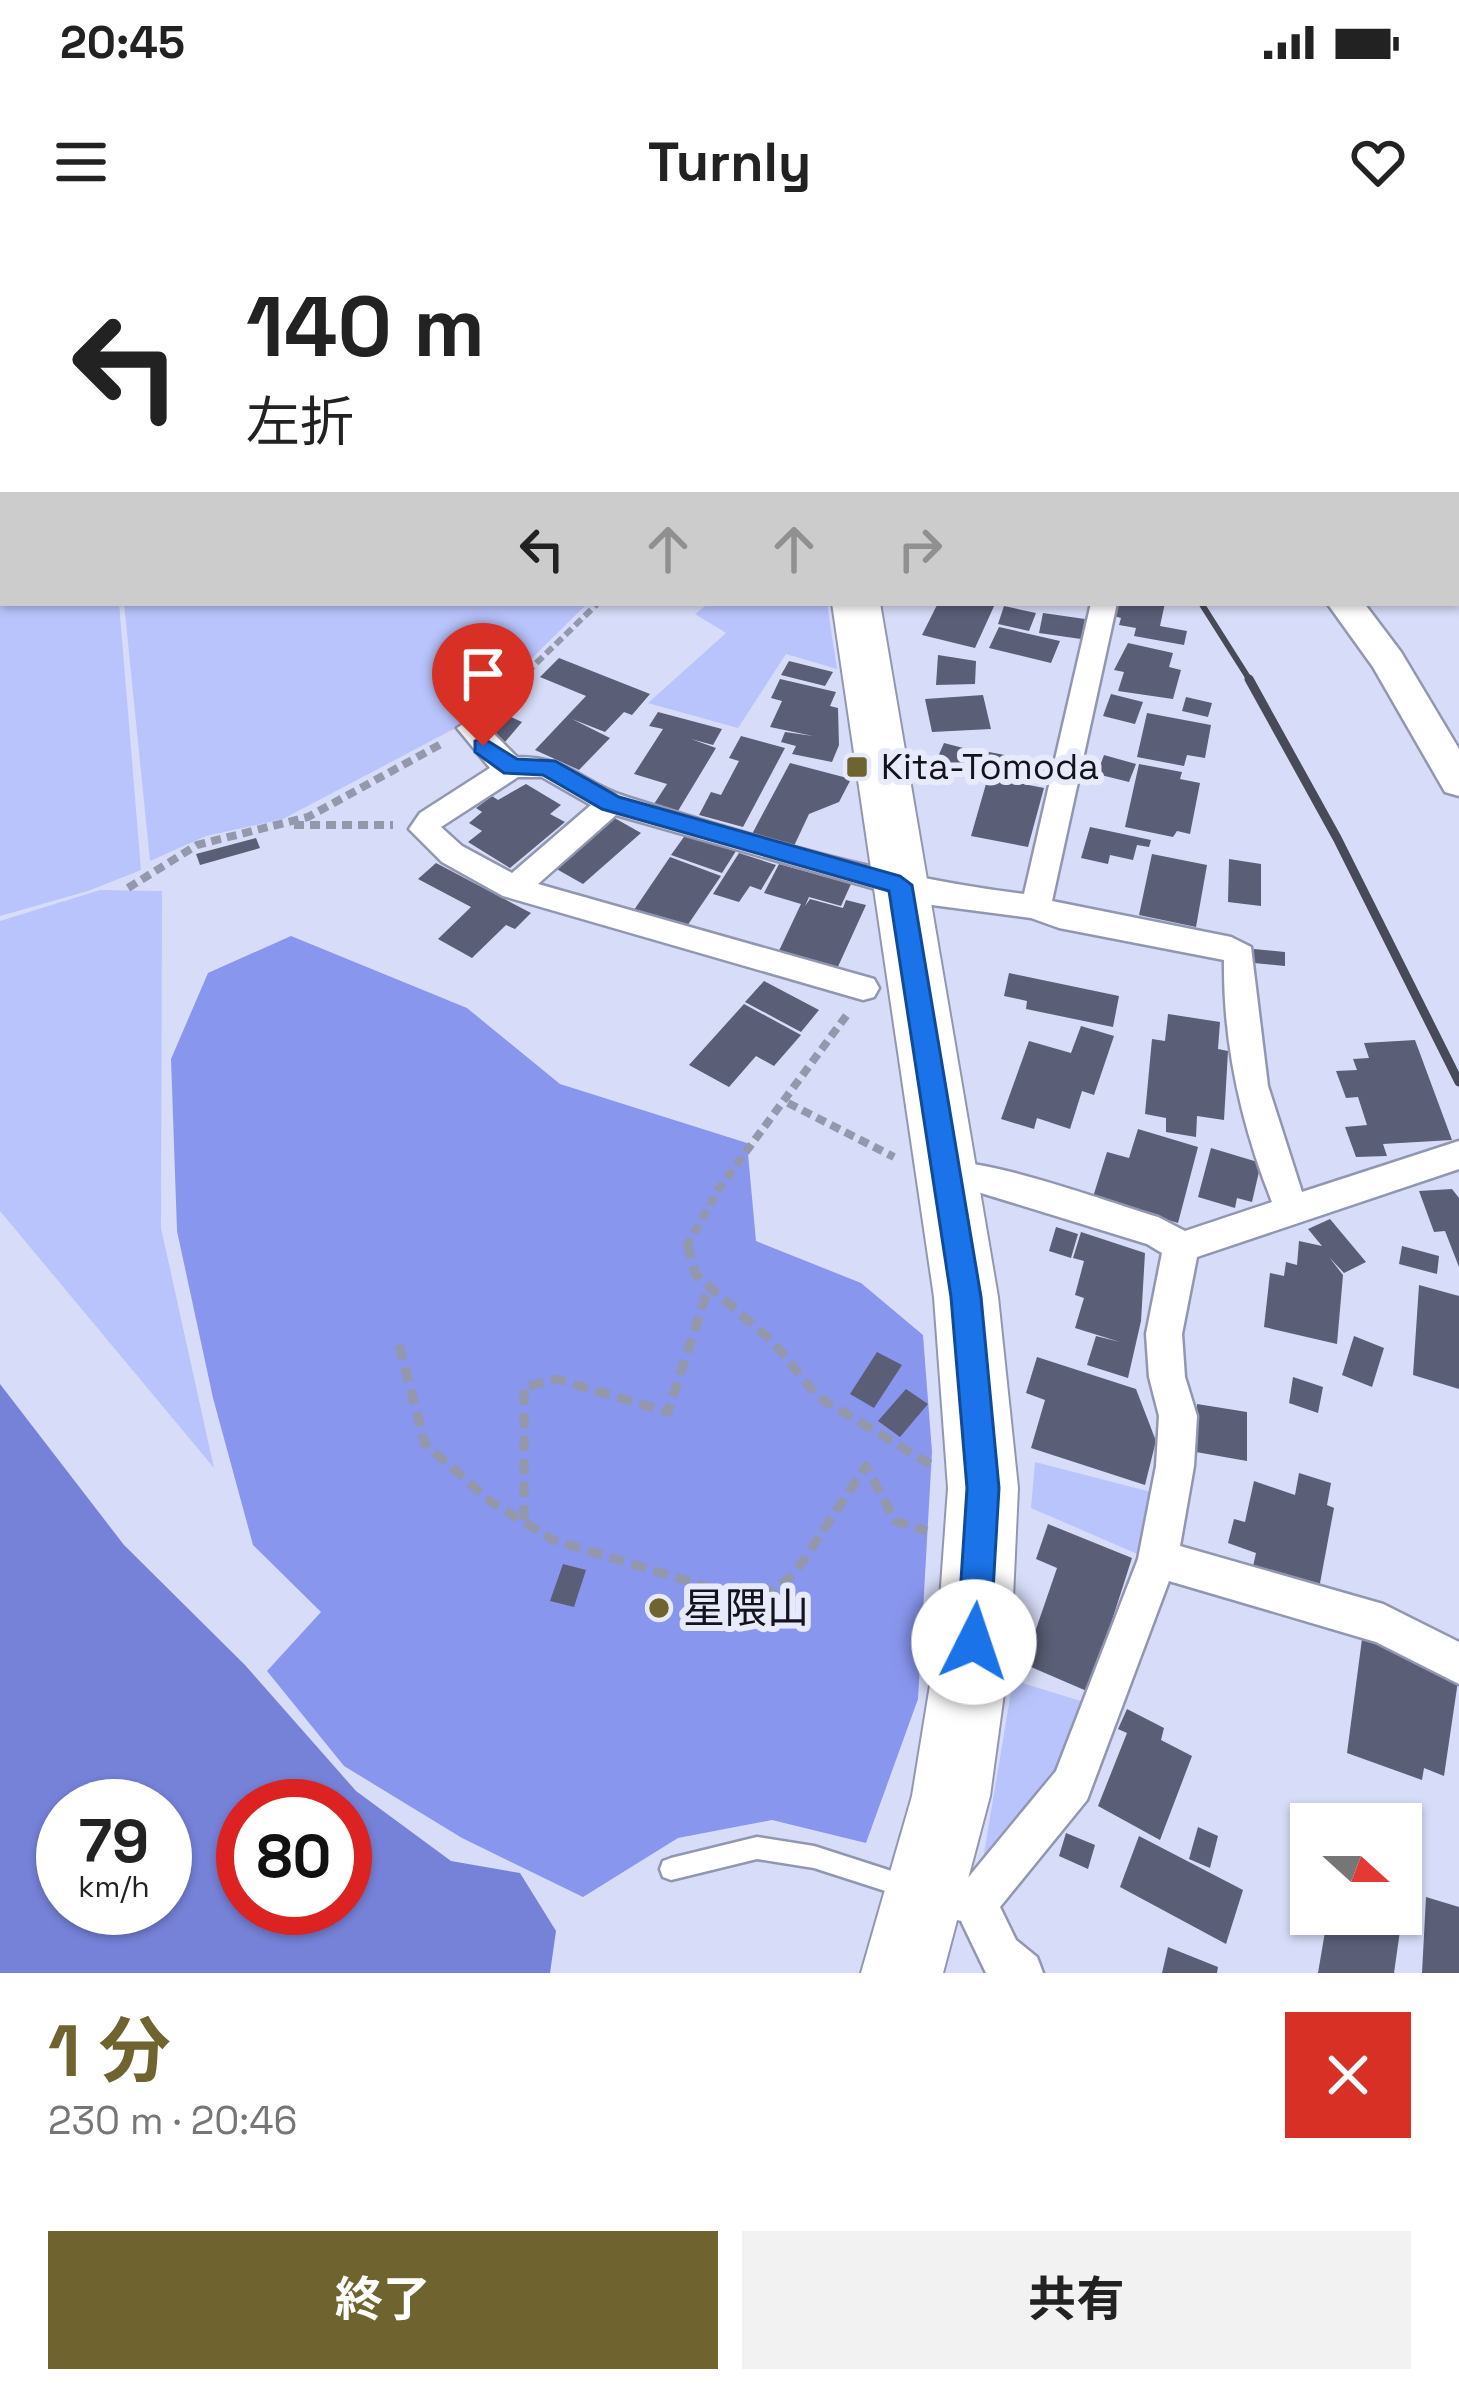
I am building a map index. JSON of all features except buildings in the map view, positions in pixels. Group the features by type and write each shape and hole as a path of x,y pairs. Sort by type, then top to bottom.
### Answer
{"highway":[{"path":"856,606 966,1297 983,1488 974,1642 951,1796 949,1897 902,1973"}],"street":[{"path":"1036,907 1103,606"},
{"path":"1347,606 1388,661 1459,782"},
{"path":"471,728 483,746 512,767"},
{"path":"862,988 514,888 452,854 424,829 430,820 512,767 547,766 611,803 900,885 952,898 1036,907 1059,917 1231,949 1240,955 1238,1006 1250,1091 1293,1212"},
{"path":"514,888 611,803"},
{"path":"946,1174 981,1179 1157,1232 1181,1246 1459,1154"},
{"path":"1022,1973 1000,1956 949,1897 1011,1864 1072,1785 1158,1559 1175,1466 1178,1416 1167,1377 1163,1334 1181,1246"},
{"path":"1158,1559 1383,1624 1459,1664"}],"lane":[{"path":"671,1870 757,1848 814,1857 949,1897"}],"path":[{"path":"516,682 595,606"},
{"path":"285,826 344,800 471,728"},
{"path":"128,888 147,884 169,861 196,845 285,826 390,824 424,829"},
{"path":"862,988 835,1038 703,1208 685,1249 696,1275 774,1343 818,1397 939,1469"},
{"path":"788,1103 914,1167 946,1174"},
{"path":"524,1522 520,1464 524,1387 556,1379 668,1412 709,1286"},
{"path":"399,1345 425,1444 490,1501 553,1540 757,1602 794,1574 866,1466 895,1521 940,1535"}],"shaded area":[{"path":"0,606 119,606 141,870 0,916"},
{"path":"124,606 585,606 467,722 283,819 206,836 150,861"},
{"path":"705,606 827,606 837,669 786,654 738,728 648,703 726,633 695,614"},
{"path":"100,890 162,891 161,1228 214,1468 0,1211 0,921"},
{"path":"291,936 467,1008 560,1084 747,1143 756,1241 861,1283 923,1335 932,1452 918,1699 866,1843 772,1820 678,1838 583,1897 462,1838 344,1766 267,1671 321,1612 253,1545 213,1398 177,1231 171,1059 208,973"},
{"path":"0,1384 124,1545 245,1665 345,1779 216,1779 216,1935 372,1935 372,1803 451,1861 520,1873 556,1931 550,1973 0,1973"},
{"path":"1035,1462 1155,1493 1142,1556 1031,1508"},
{"path":"1013,1680 1087,1703 1044,1797 983,1859"}],"railway":[{"path":"1203,606 1251,682"},
{"path":"1249,679 1337,838 1459,1082"}],"place":[{"name":"Kita-Tomoda","path":"857,767"},
{"name":"星隈山","path":"659,1608"}],"route":[{"path":"483,746 512,767 547,766 611,803 900,885 966,1297 983,1488 974,1642"}]}
